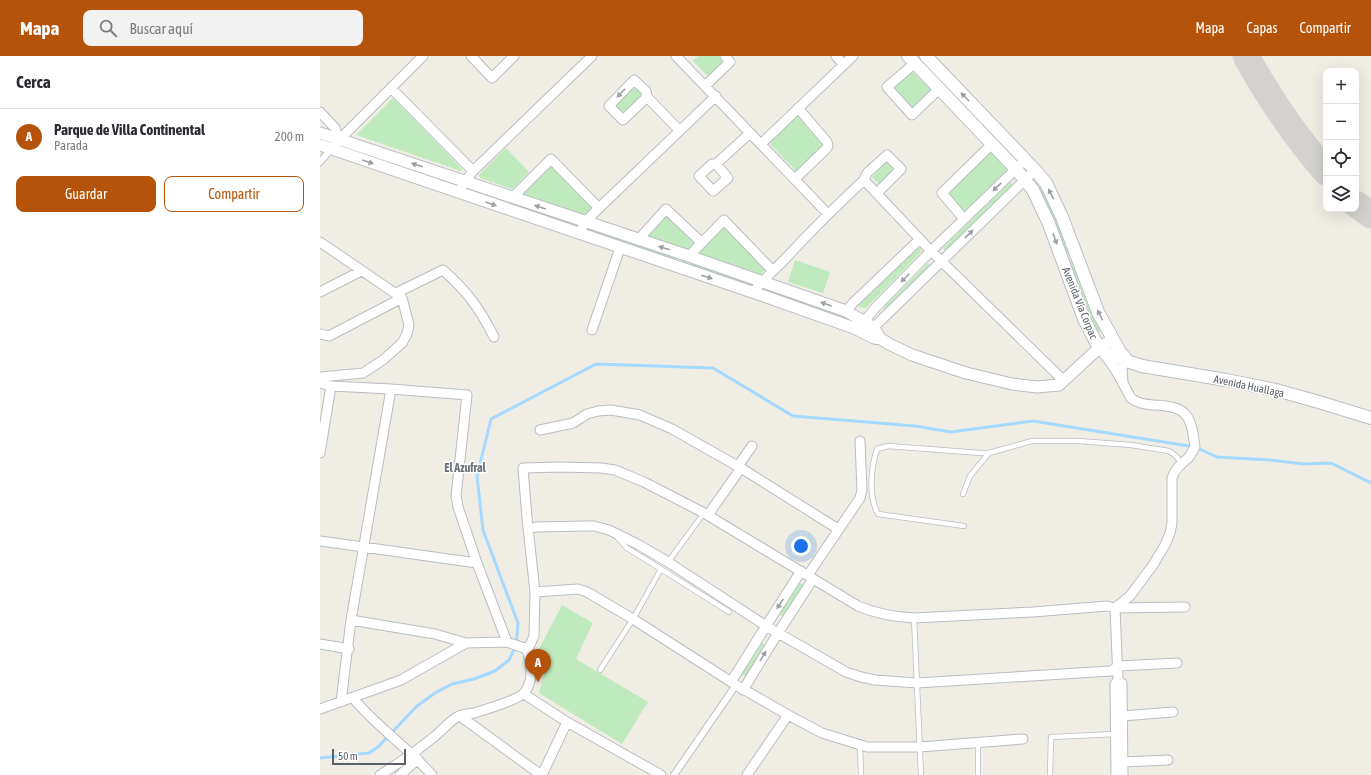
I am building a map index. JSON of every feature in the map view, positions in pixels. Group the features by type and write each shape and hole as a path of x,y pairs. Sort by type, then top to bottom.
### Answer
{"main road":[{"name":"Avenida Vía Corpac","path":"926,56 1025,159 1046,183 1062,217 1098,312 1120,352 1127,360"},
{"name":"Avenida Vía Corpac","path":"911,60 1026,179 1033,190 1049,224 1084,319 1099,348 1112,356 1127,360"},
{"name":"Avenida Huallaga","path":"1127,360 1142,366 1276,390 1371,418"}],"street":[{"path":"320,162 339,140 423,56"},
{"path":"471,56 492,78 514,56"},
{"path":"458,193 473,171 592,56"},
{"path":"705,86 730,62 725,56"},
{"path":"836,56 844,65"},
{"path":"761,144 853,56"},
{"path":"681,58 705,86 828,214"},
{"path":"911,60 887,87 912,114 939,89"},
{"path":"391,88 473,171"},
{"path":"579,234 585,222 716,96"},
{"path":"647,97 679,130"},
{"path":"795,180 828,146 827,142 798,108"},
{"path":"320,112 335,128 339,140"},
{"path":"320,133 846,310 865,328 889,344 912,355 952,369 1012,384 1037,387 1058,385 1099,348 1113,339"},
{"path":"716,164 750,133"},
{"path":"964,219 942,194 992,144"},
{"path":"320,146 620,248 865,328 887,316 941,261 1035,170"},
{"path":"753,292 828,214 864,180 867,173 887,156 901,169 877,193"},
{"path":"513,197 551,159 599,208"},
{"path":"865,328 931,251 1025,159"},
{"path":"864,180 931,251 1064,381"},
{"path":"638,240 666,209 702,243"},
{"path":"689,256 724,220 773,271"},
{"path":"846,310 920,239"},
{"path":"320,242 399,296 409,325 407,334 402,343 383,360 363,373 320,377"},
{"path":"592,330 620,248"},
{"path":"320,334 329,336 444,270 473,300 485,318 494,337"},
{"path":"320,292 361,271"},
{"path":"1099,348 1115,370 1131,398 1139,403 1176,408 1184,412 1191,422 1194,447 1187,459 1174,471 1172,478 1172,523 1165,545 1153,565 1130,596 1115,608"},
{"path":"1123,385 1122,367 1127,360"},
{"path":"320,383 331,386 467,395 456,496 458,508 477,563 507,642"},
{"path":"320,453 331,386"},
{"path":"341,702 349,649 351,620 391,389"},
{"path":"540,430 573,422 587,414 611,410 640,415 657,421 683,434 740,467 838,529"},
{"path":"737,686 766,626 807,575 860,498 862,490 860,441"},
{"path":"706,514 740,467 752,446"},
{"path":"351,620 435,634 466,643 507,642 525,648 530,647 534,636 535,592 526,518 523,468 584,467 616,470 644,482 706,514 858,606 871,612 897,618 914,618 1033,612 1107,606 1115,608 1185,607"},
{"path":"528,529 536,527 584,526 602,528 610,531 639,545 665,566 846,672 875,680 917,683 1111,671 1118,666 1177,663"},
{"path":"320,542 477,563"},
{"path":"674,775 737,686 778,633 807,575"},
{"path":"535,592 578,589 587,592 633,618 737,686 788,715 822,733 867,747 920,747 1023,739"},
{"path":"1115,608 1118,666 1118,680 1115,684 1116,775"},
{"path":"320,709 341,702 355,701 401,680 466,643"},
{"path":"320,644 349,649"},
{"path":"380,775 413,755 437,735 449,722 460,716 506,702 524,694 532,671 531,662 525,648"},
{"path":"1118,680 1122,683 1123,775"},
{"path":"524,694 567,722 660,775"},
{"path":"355,701 413,755 432,775"},
{"path":"1122,716 1173,712"},
{"path":"747,775 788,715"},
{"path":"460,716 541,775 567,722"},
{"path":"400,775 413,755"},
{"path":"1123,762 1168,760"}],"lane":[{"path":"964,526 878,514 874,506 872,481 874,460 878,449 888,446 989,452 1032,441 1078,441 1131,445 1169,451 1176,456 1181,463"},
{"path":"963,494 970,476 989,452"},
{"path":"600,670 665,566 706,514"},
{"path":"665,566 729,612"},
{"path":"914,618 921,775"},
{"path":"1050,775 1051,738 1116,734"},
{"path":"978,742 978,775"},
{"path":"860,744 861,775"}],"green space":[{"path":"698,56 720,56 725,61 709,77 693,61"},
{"path":"910,69 932,91 912,111 890,88"},
{"path":"632,84 644,94 624,116 613,107"},
{"path":"958,96 1012,151 1009,154 955,99"},
{"path":"393,98 462,169 461,171 356,135"},
{"path":"797,117 802,118 823,144 823,147 799,171 796,171 771,145 771,141"},
{"path":"352,148 448,180 444,182 350,151"},
{"path":"506,148 529,172 512,189 480,178 479,175"},
{"path":"990,150 1006,167 1007,172 963,213 943,193"},
{"path":"887,161 895,169 879,184 872,177"},
{"path":"550,165 554,166 593,206 583,216 523,196 522,191"},
{"path":"1010,182 1013,185 945,251 943,248"},
{"path":"1042,186 1071,252 1065,254 1037,189"},
{"path":"476,190 568,220 566,224 473,192"},
{"path":"665,213 694,238 695,243 689,251 648,239 646,233"},
{"path":"723,226 725,226 766,268 760,275 698,254 698,251"},
{"path":"597,230 627,240 626,244 594,234"},
{"path":"631,241 678,257 677,261 629,245"},
{"path":"917,246 922,251 866,308 860,307 858,303"},
{"path":"683,259 744,280 741,283 682,263"},
{"path":"795,260 830,272 823,293 788,282"},
{"path":"1074,260 1103,330 1098,332 1088,315 1068,262"},
{"path":"928,263 931,265 886,311 883,308"},
{"path":"770,289 850,316 849,319 769,292"},
{"path":"800,583 804,585 783,616 779,614"},
{"path":"562,605 593,623 576,659 648,702 622,744 539,693 548,659 539,649"},
{"path":"762,643 766,646 746,677 742,674"}],"waterway":[{"path":"320,758 369,753 378,747 417,706 435,693 452,684 474,679 495,671 509,660 516,646 518,623 483,530 477,476 491,419 596,364 713,368 793,416 915,426 951,432 1033,421 1195,447 1217,457 1270,460 1303,464 1331,463 1371,483"}],"taxiway":[{"path":"1246,56 1283,116 1323,168"},
{"path":"1359,206 1371,215"}],"place":[{"name":"Parque de Villa Continental","path":"538,682"}],"district":[{"name":"El Azufral","path":"465,468"}]}
